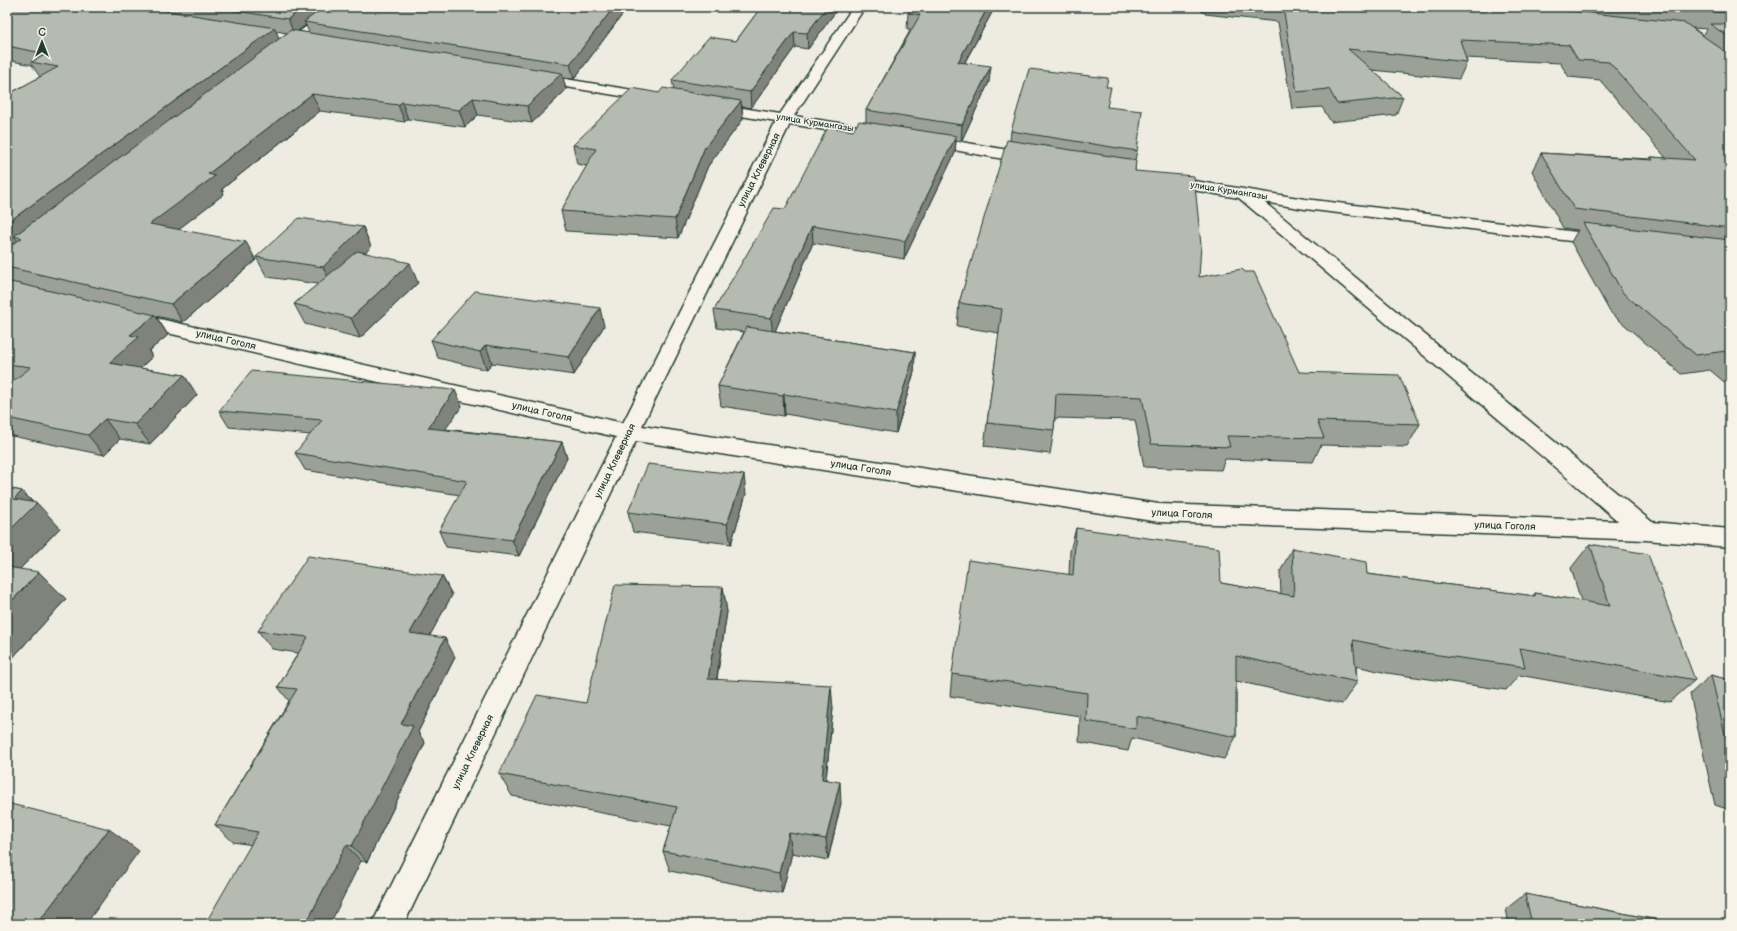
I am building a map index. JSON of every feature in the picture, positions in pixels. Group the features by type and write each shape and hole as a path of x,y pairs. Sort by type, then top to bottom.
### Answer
{"street":[{"path":"270,60 341,7"},
{"name":"улица Клеверная","path":"388,924 785,118 859,7"},
{"path":"272,37 319,44"},
{"path":"517,76 674,101"},
{"name":"улица Курмангазы","path":"698,104 1050,162"},
{"name":"улица Курмангазы","path":"1151,178 1312,205 1620,241"},
{"path":"1244,194 1646,531"},
{"name":"улица Гоголя","path":"116,315 629,432 1159,513 1646,531 1730,538"}],"building":[{"path":"7,7 142,7 275,28 7,223 7,95 58,67 31,62 47,54 7,46"},
{"path":"211,7 304,7 288,19"},
{"path":"324,7 614,7 570,64 304,22"},
{"path":"761,7 827,7 807,33 794,32 750,92 672,80 709,37 736,41"},
{"path":"912,7 988,7 958,62 991,66 962,125 866,110 920,15 908,13"},
{"path":"1283,7 1534,7 1685,23 1730,55 1730,228 1574,209 1541,153 1653,160 1651,157 1695,160 1609,62 1578,60 1569,45 1460,40 1467,62 1348,49 1403,97 1337,104 1329,89 1297,92"},
{"path":"1648,7 1730,7 1730,13 1660,8"},
{"path":"1710,24 1730,24 1730,38"},
{"path":"291,30 562,73 527,106 473,98 459,110 402,102 398,105 312,94 208,174 215,176 150,224 246,242 171,304 7,267 7,248 22,238 14,236"},
{"path":"1029,69 1108,78 1106,87 1111,87 1107,107 1142,111 1137,151 1011,131"},
{"path":"632,88 659,93 663,88 741,101 705,147 675,219 561,211 596,149 573,145"},
{"path":"859,121 956,136 905,241 812,226 771,318 714,310 774,208 785,209 828,127 853,131"},
{"path":"1007,140 1136,160 1135,171 1194,176 1201,245 1199,277 1242,269 1245,272 1254,272 1299,372 1399,375 1420,424 1317,421 1324,438 1227,436 1230,447 1151,444 1142,397 1056,394 1054,430 987,423 1002,309 959,303"},
{"path":"299,218 363,227 323,267 256,257"},
{"path":"1583,223 1730,240 1730,354 1726,351 1696,355 1623,293"},
{"path":"357,251 410,263 351,318 294,304"},
{"path":"7,281 155,315 130,335 139,337 109,363 184,375 135,424 105,419 88,435 7,418 7,386 31,367 7,364"},
{"path":"475,291 600,308 569,357 486,345 480,352 431,340"},
{"path":"747,327 915,352 896,413 784,394 783,396 718,386"},
{"path":"251,371 455,390 428,428 562,442 512,540 439,531 467,481 295,453 322,420 219,411"},
{"path":"648,464 744,475 727,524 628,512"},
{"path":"7,488 22,491 14,499 37,503 7,533"},
{"path":"1076,528 1219,548 1221,583 1294,596 1292,548 1366,562 1367,574 1535,596 1535,593 1610,606 1590,544 1648,554 1695,680 1520,648 1525,667 1403,650 1353,640 1357,682 1236,656 1236,737 1136,716 1136,729 1086,721 1087,693 952,674 968,560 1073,575"},
{"path":"308,556 442,576 410,633 445,638 401,724 413,726 352,846 346,845 306,924 205,924 258,832 215,825 297,689 278,687 308,637 258,631"},
{"path":"7,567 39,572 7,606"},
{"path":"615,585 723,587 708,679 831,685 822,779 840,782 826,839 789,833 779,873 663,851 677,807 499,774 537,695 586,703"},
{"path":"1711,675 1730,680 1730,755"},
{"path":"7,803 109,829 37,924 7,924"},
{"path":"1525,894 1678,924 1532,924"},
{"path":"1049,922 1062,924 1049,924"}]}
